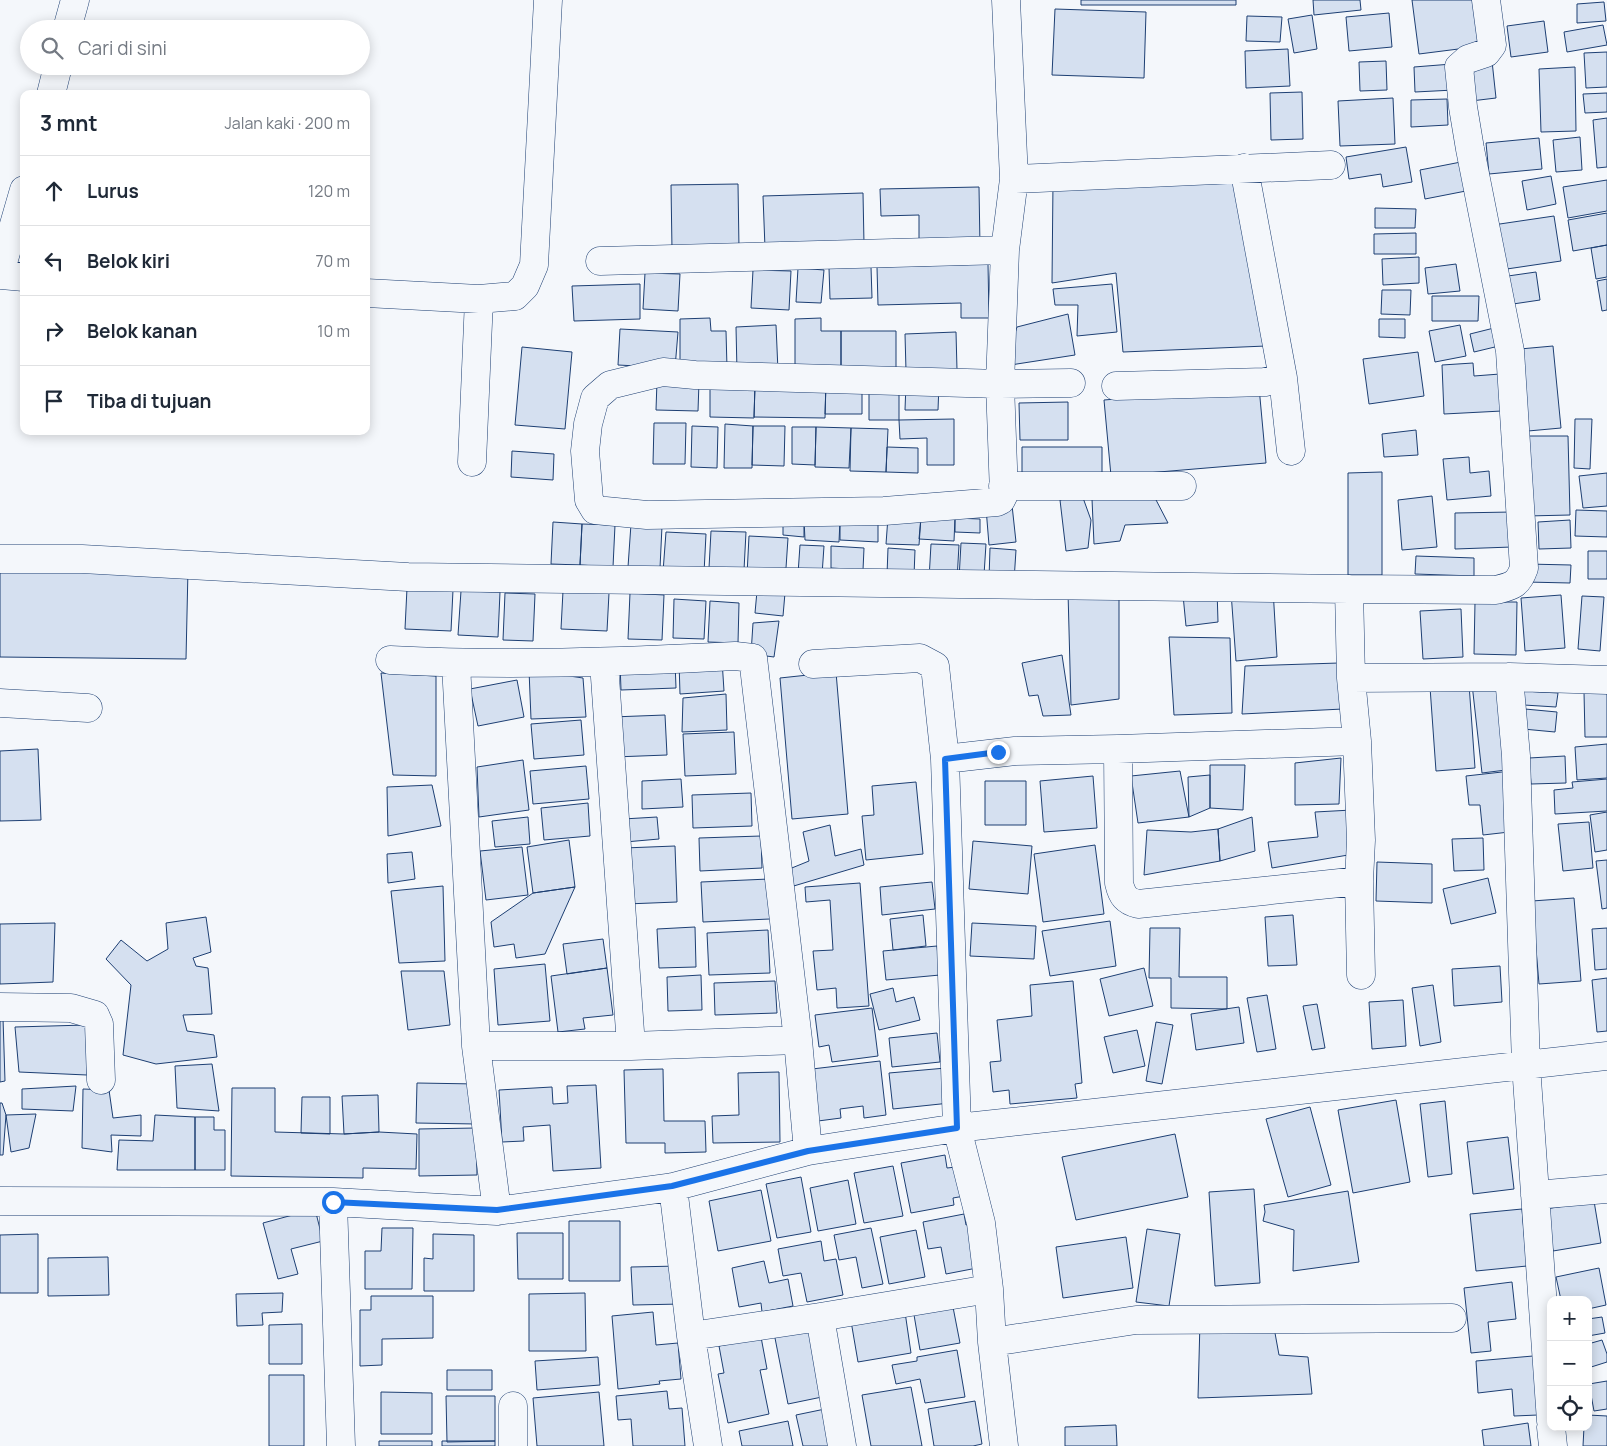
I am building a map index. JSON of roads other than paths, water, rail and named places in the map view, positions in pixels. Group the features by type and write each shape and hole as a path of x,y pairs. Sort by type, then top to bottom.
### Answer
{"street":[{"path":"69,20 75,0"},
{"path":"370,293 479,299 515,296 525,286 534,265 548,0"},
{"path":"1006,0 1014,178 1005,250 1000,384 1004,494 1001,500 998,502 884,511 647,515 594,510 589,500 585,451 588,424 596,398 610,385 662,372 1000,384 1071,383"},
{"path":"0,559 82,559 408,578 1349,589 1496,590 1510,586 1519,581 1524,568 1510,351 1468,140 1459,67 1468,59 1486,53 1492,45 1486,0"},
{"path":"52,90 56,75"},
{"path":"1014,178 1331,165"},
{"path":"1244,168 1284,378 1291,451"},
{"path":"20,204 0,274 20,276"},
{"path":"600,261 1005,250"},
{"path":"472,462 479,299"},
{"path":"1116,386 1265,382 1284,378"},
{"path":"1003,486 1182,486"},
{"path":"1349,589 1351,678 1357,740 1361,840 1362,975"},
{"path":"390,660 456,664 604,663 735,656 753,658 798,1040 808,1151"},
{"path":"813,664 920,658 935,666 945,759 957,1128 981,1223 1004,1446"},
{"path":"604,663 631,1046"},
{"path":"456,664 476,1046 497,1210"},
{"path":"1351,678 1509,677 1607,680"},
{"path":"1509,677 1516,756 1526,1065 1549,1386"},
{"path":"0,703 88,708"},
{"path":"945,759 1015,751 1357,740"},
{"path":"1118,749 1119,883 1122,895 1129,902 1138,904 1360,881"},
{"path":"0,1007 71,1008 95,1015 99,1024 101,1080"},
{"path":"476,1046 631,1046 798,1040"},
{"path":"0,1201 333,1202 497,1210 672,1186 808,1151 957,1128 1607,1056"},
{"path":"672,1186 691,1336 708,1446"},
{"path":"1535,1195 1607,1189"},
{"path":"333,1202 341,1446"},
{"path":"691,1336 820,1318 989,1289"},
{"path":"820,1318 842,1446"},
{"path":"992,1342 1136,1320 1452,1318"},
{"path":"513,1406 513,1446"},
{"path":"1551,1431 1552,1446"}]}
